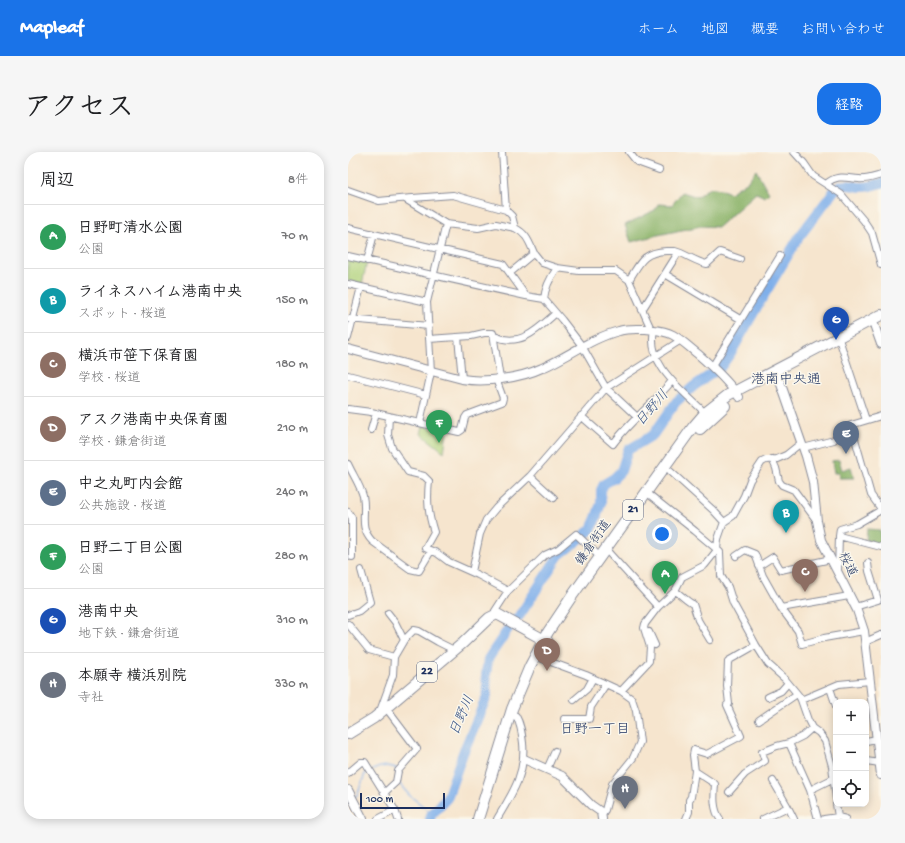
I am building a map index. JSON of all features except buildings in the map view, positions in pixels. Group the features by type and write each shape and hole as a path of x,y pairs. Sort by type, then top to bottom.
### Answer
{"main road":[{"name":"鎌倉街道","path":"777,372 840,342 877,320"},
{"name":"鎌倉街道","path":"478,819 512,709 530,666 572,596 670,471 693,436 705,422 737,394 877,320"},
{"name":"鎌倉街道","path":"605,555 693,427 705,413 728,395 737,394"},
{"path":"501,616 546,641"},
{"name":"22","path":"348,734 382,711 489,618 501,616"},
{"name":"鎌倉街道","path":"484,819 525,689 540,658 546,641"}],"street":[{"path":"502,152 506,210"},
{"path":"629,152 636,162 659,170"},
{"path":"794,152 813,176 838,192 864,221 872,233 881,265"},
{"path":"827,184 833,179 843,177 862,180 881,175"},
{"path":"348,190 379,201 453,196 506,210 512,216 515,228"},
{"path":"405,199 446,224 478,228 496,224 522,231 534,253 542,263 557,268 579,271 616,271 629,280 652,329 652,343 655,357 672,381 705,413"},
{"path":"420,423 431,372 428,302 446,224"},
{"path":"348,228 502,264 526,296"},
{"path":"367,261 374,234"},
{"path":"629,280 641,261 648,255 655,252 678,253 707,264 720,252 740,259"},
{"path":"510,273 534,253"},
{"path":"642,310 678,253"},
{"path":"348,256 544,300 582,346 606,388 637,417"},
{"path":"713,368 740,319 780,256"},
{"path":"544,300 545,290 551,276 557,268"},
{"path":"665,274 740,319"},
{"path":"348,284 428,302"},
{"path":"348,338 350,320 361,287"},
{"path":"429,340 471,336 484,333 493,333 494,336 502,340 521,338 534,331 556,313"},
{"path":"350,320 429,326"},
{"path":"877,320 881,344"},
{"path":"348,349 431,372 473,381 528,374 542,369 582,346 618,331 626,329 652,329 667,332 681,340 721,375 737,394"},
{"path":"348,409 376,413 459,432 462,430 467,415 502,402 503,398 498,379 494,336"},
{"path":"458,337 462,379"},
{"path":"472,572 480,534 486,520 500,504 530,476 606,388 681,340"},
{"path":"840,342 866,420"},
{"name":"桜道","path":"777,372 813,482 817,521 821,540 855,607 864,631 881,775"},
{"path":"348,375 426,395"},
{"path":"581,416 613,444 637,417 662,394 672,381"},
{"path":"371,430 376,413"},
{"path":"389,416 388,435 395,452 408,472 424,476 429,481 427,498 429,517 434,532 426,548 438,553 449,562 508,591"},
{"path":"621,690 649,661 650,648 644,628 645,624 658,607 675,591 682,577 705,564 717,550 718,539 724,522 732,516 762,462 777,459 802,446 834,440 851,425 881,416"},
{"path":"838,574 840,529 857,524 881,510 871,495 851,425"},
{"path":"772,459 782,485 794,490 817,521"},
{"path":"348,464 363,496 363,526 368,537 410,569 419,571 431,551"},
{"path":"670,471 724,522"},
{"path":"754,475 760,479"},
{"path":"530,476 554,498"},
{"path":"651,496 720,552 721,576 728,587 733,603 768,664 788,683 801,700 812,728 825,740 833,763"},
{"path":"348,512 352,518 352,557"},
{"path":"501,616 495,611 508,591 544,556 558,549 576,534 585,543 605,555 658,607"},
{"path":"839,536 881,547"},
{"path":"736,556 745,550 755,554 763,576 781,608 798,631 802,644 824,638 864,631"},
{"path":"759,566 773,557 782,570 831,559"},
{"path":"855,607 878,600 868,563"},
{"path":"348,615 359,611 370,602 361,570"},
{"path":"675,591 683,596 687,602 693,604 698,620 710,640"},
{"path":"781,608 849,596"},
{"path":"388,614 395,622 404,640"},
{"path":"348,624 369,650 394,657"},
{"path":"645,624 654,645"},
{"path":"384,793 396,782 397,776 417,749 382,711 393,675 394,657 404,640 414,630 419,631 454,650"},
{"path":"865,642 881,635"},
{"path":"686,819 689,812 688,800 691,797 695,771 693,755 694,750 706,754 741,736 727,705 729,704 727,686 728,661 756,645"},
{"path":"540,658 621,690 632,698 636,710 640,742 632,758 612,784 602,817"},
{"path":"574,700 587,689 593,678"},
{"path":"801,700 839,684 870,682"},
{"path":"768,697 781,691 788,683"},
{"path":"564,719 589,719 591,707 606,684"},
{"path":"830,688 834,699"},
{"path":"759,720 797,694"},
{"path":"497,819 521,775 524,759 522,728 516,716"},
{"path":"729,792 745,774 765,761 762,752 776,746 789,743 803,736 812,728"},
{"path":"869,740 877,739"},
{"path":"789,743 810,790 818,819"},
{"path":"547,769 555,751"},
{"path":"524,759 562,776 590,805 601,812 602,817"},
{"path":"869,761 880,763"},
{"path":"348,773 361,762 365,762 395,810 398,819"},
{"path":"695,771 715,784 714,799 717,815 720,819"},
{"path":"810,790 833,778"},
{"path":"773,781 794,819"},
{"path":"351,796 363,819"},
{"path":"763,819 788,807"},
{"path":"836,807 838,817"},
{"path":"378,819 395,810"},
{"path":"828,819 838,817 846,819"}],"green space":[{"path":"756,170 769,193 765,197 756,193 718,227 701,226 631,242 625,225 655,210 658,204 672,205 682,192 698,197 709,188 716,188 730,193 748,181"},
{"path":"348,258 367,262 362,284 348,281"},
{"path":"423,426 447,432 444,452 421,434"},
{"path":"839,460 842,470 851,467 854,478 839,478 839,473 834,473 832,461"},
{"path":"867,529 880,530 881,544 866,540"}],"waterway":[{"name":"日野川","path":"430,819 431,815 447,798 463,753 487,696 486,675 488,659 510,626 520,615 559,555 591,529 601,503 601,490 604,484 614,478 621,471 628,450 653,435 676,402 694,386 720,368 732,351 799,237 834,191 844,185 863,187 881,183"},
{"path":"373,770 387,766 396,768 396,770"},
{"path":"354,797 357,795 365,774 369,772"},
{"path":"398,782 409,795 433,814"}],"place":[{"name":"港南中央","path":"836,340"},
{"name":"日野二丁目公園","path":"439,443"},
{"name":"中之丸町内会館","path":"846,454"},
{"name":"ライネスハイム港南中央","path":"786,533"},
{"name":"横浜市笹下保育園","path":"805,592"},
{"name":"日野町清水公園","path":"665,594"},
{"name":"アスク港南中央保育園","path":"547,671"},
{"name":"本願寺 横浜別院","path":"625,809"}],"district":[{"name":"港南中央通","path":"786,380"},
{"name":"日野一丁目","path":"595,730"}]}
